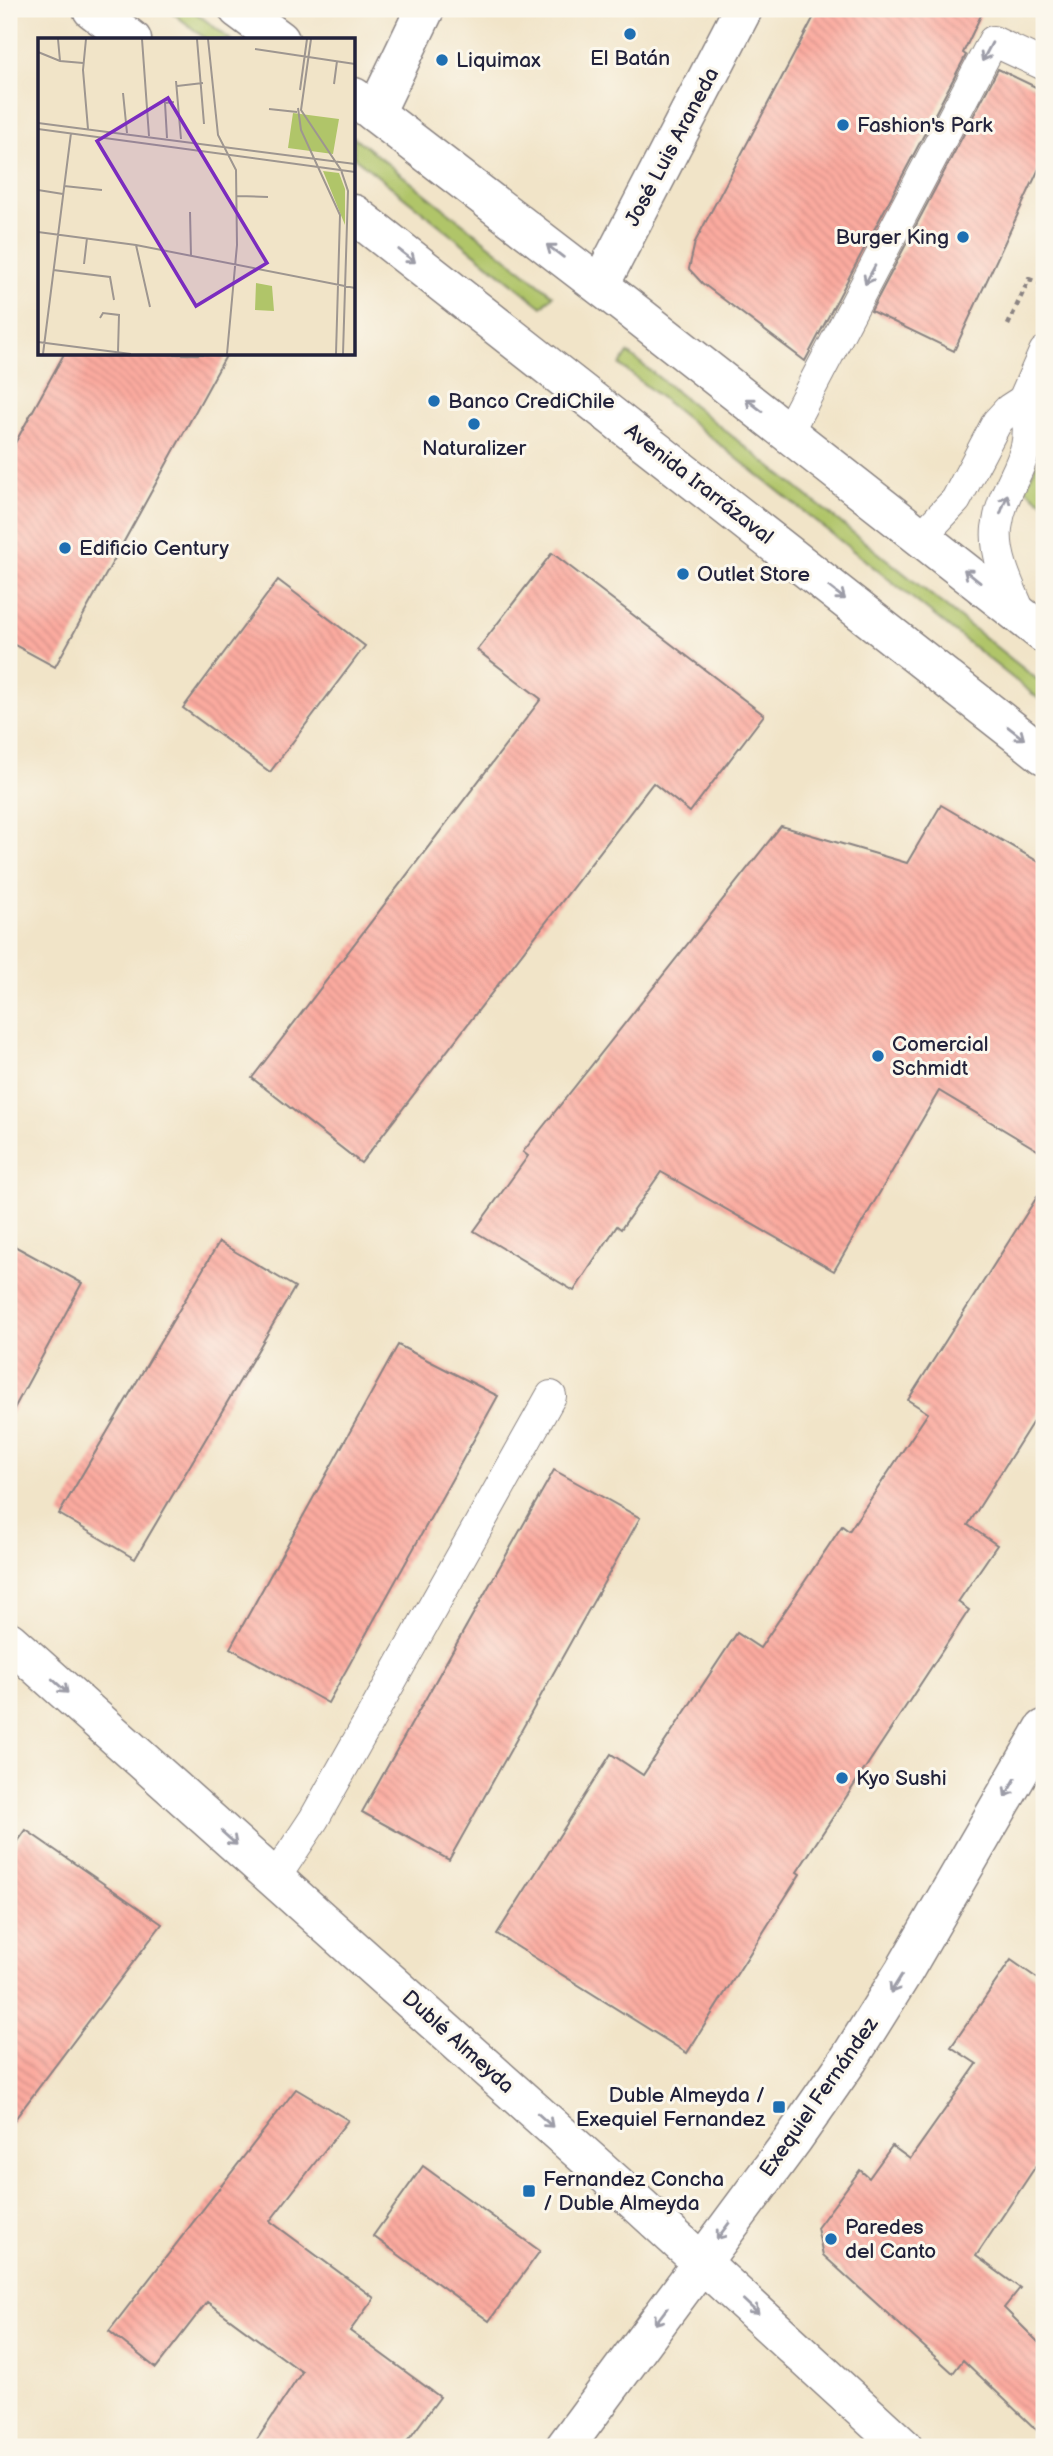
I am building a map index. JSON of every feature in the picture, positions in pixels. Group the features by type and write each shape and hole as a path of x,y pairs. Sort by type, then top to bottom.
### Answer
{"main road":[{"path":"92,9 129,38"},
{"path":"238,9 276,38"},
{"path":"425,9 364,105 600,285 1033,625"},
{"name":"José Luis Araneda","path":"600,285 743,9"},
{"name":"Avenida Irarrázaval","path":"355,215 1044,755"},
{"name":"Dublé Almeyda","path":"9,1641 701,2260 903,2447"},
{"name":"Exequiel Fernández","path":"565,2447 794,2138 849,2059 904,1971 1044,1729"}],"lane":[{"path":"788,432 993,41 1044,65"},
{"path":"922,536 956,500 997,422 1009,408 1023,401 1044,352"},
{"path":"1023,401 1029,420 1030,439 997,530 1005,573 1033,625"},
{"path":"275,1878 314,1819 551,1396"}],"path":[{"path":"1029,279 1044,285"}],"green space":[{"path":"168,9 191,9 228,38 204,38"},
{"path":"355,138 553,295 542,307 355,158"},
{"path":"628,353 1044,685 1044,703 620,365"},
{"path":"1044,448 1044,503 1025,488"}],"building":[{"name":"Fashion's Park","path":"818,9 984,9 963,53 966,55 805,361 702,283 689,269 695,242"},
{"name":"Burger King","path":"998,69 1044,91 1044,158 954,351 871,311"},
{"name":"Edificio Century","path":"63,355 226,355 55,667 9,642 9,454"},
{"path":"552,553 764,715 690,812 653,783 361,1163 252,1078 541,699 477,650"},
{"path":"278,580 365,646 270,772 183,708"},
{"path":"941,805 1044,865 1044,1154 939,1091 834,1271 661,1172 621,1229 617,1226 574,1291 474,1231 528,1156 523,1152 781,826 907,863"},
{"path":"1044,1186 1044,1404 968,1525 997,1545 958,1602 969,1610 797,1872 800,1874 687,2053 497,1934 611,1754 643,1775 737,1633 760,1648 842,1526 849,1531 928,1413 908,1400"},
{"path":"219,1242 295,1287 135,1559 59,1514"},
{"path":"9,1243 82,1283 9,1418"},
{"path":"398,1345 498,1396 328,1703 230,1648"},
{"path":"554,1470 640,1518 449,1860 362,1812"},
{"path":"26,1830 162,1924 9,2127 9,1854"},
{"path":"1011,1960 1044,1983 1044,2154 976,2256 1020,2288 1004,2308 1044,2348 1044,2437 963,2360 953,2373 823,2255 817,2228 860,2170 869,2178 892,2146 910,2159 977,2064 951,2047"},
{"path":"296,2089 348,2120 270,2221 374,2298 350,2331 440,2397 403,2447 252,2447 302,2372 207,2302 156,2368 109,2331"},
{"path":"423,2166 540,2251 489,2321 373,2236"}],"place":[{"name":"El Batán","path":"630,34"},
{"name":"Liquimax","path":"442,60"},
{"name":"Fashion's Park","path":"843,125"},
{"name":"Burger King","path":"963,237"},
{"name":"Banco CrediChile","path":"434,401"},
{"name":"Naturalizer","path":"474,424"},
{"name":"Edificio Century","path":"65,548"},
{"name":"Outlet Store","path":"683,574"},
{"name":"Comercial Schmidt","path":"878,1056"},
{"name":"Kyo Sushi","path":"842,1778"},
{"name":"Duble Almeyda / Exequiel Fernandez","path":"779,2107"},
{"name":"Fernandez Concha / Duble Almeyda","path":"529,2191"},
{"name":"Paredes del Canto","path":"831,2239"}]}
